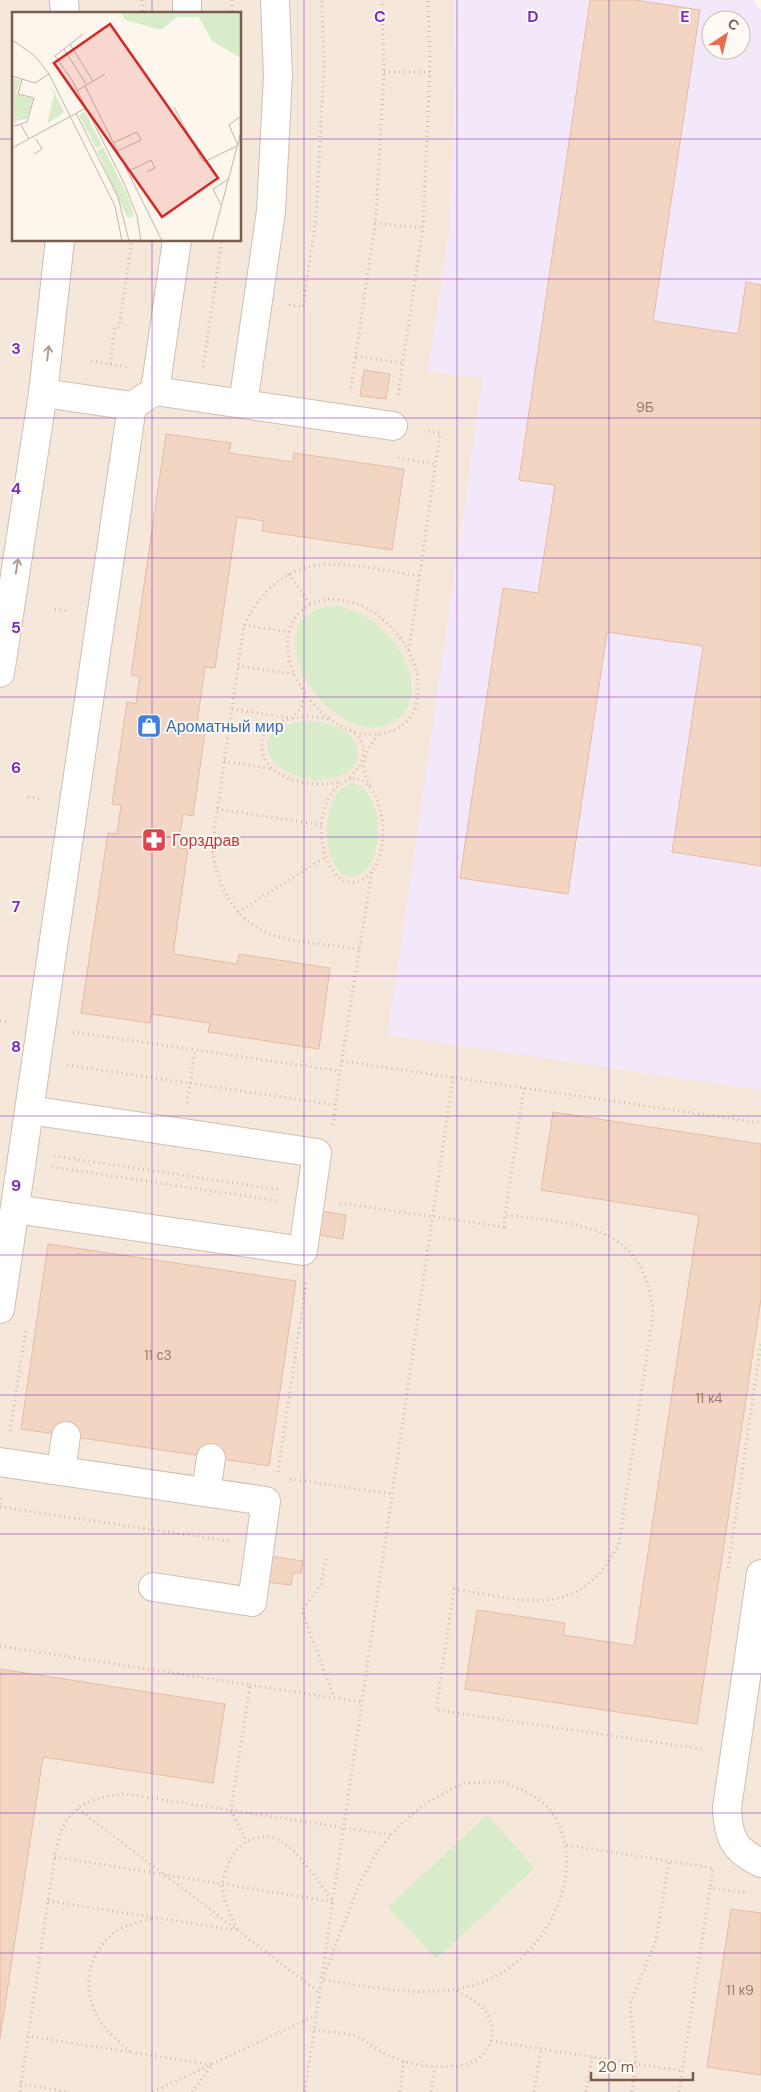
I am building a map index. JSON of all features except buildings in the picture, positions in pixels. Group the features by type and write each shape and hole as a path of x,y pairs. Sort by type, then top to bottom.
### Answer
{"street":[{"path":"243,404 272,202 278,76 276,0"},
{"path":"0,673 5,613 43,393 60,241"},
{"path":"155,391 177,241"},
{"path":"43,393 132,406 155,391 393,426"},
{"path":"0,1309 132,406"},
{"path":"15,1209 302,1251 317,1200 317,1153 29,1110"},
{"path":"61,1471 66,1436"},
{"path":"206,1492 211,1458"},
{"path":"0,1462 266,1501 252,1602 153,1587"},
{"path":"761,1574 727,1808 727,1828 734,1843 744,1855 761,1863"}],"path":[{"path":"258,300 303,307 316,216 324,65 322,0"},
{"path":"346,419 375,223 384,72 382,0"},
{"path":"408,651 440,433 393,426 422,228 430,72 428,0"},
{"path":"384,72 430,72"},
{"path":"375,223 422,228"},
{"path":"110,364 115,327 119,327 132,241"},
{"path":"203,368 222,241"},
{"path":"356,356 402,363"},
{"path":"358,949 278,937 259,928 238,912 228,901 220,884 214,866 212,847 244,625 253,607 266,591 290,574 316,564 335,563 419,576"},
{"path":"290,574 310,604"},
{"path":"328,599 337,599 367,609 386,622 408,651 418,680 418,690 415,709 410,718 396,730 379,734 359,733 350,730 320,712 305,694 294,674 288,654 289,632 296,616 310,604 328,599"},
{"path":"244,625 289,632"},
{"path":"238,666 294,674"},
{"path":"274,769 263,755 262,743 266,732 275,724 290,718 301,708 305,694"},
{"path":"232,709 290,718 317,716 331,720"},
{"path":"69,1031 340,1071 358,949 360,949 372,871 382,846 384,830 378,801 365,776 363,746 356,735 350,730"},
{"path":"372,871 363,879 352,882 342,879 333,871 322,845 322,825 326,800 333,788 351,777 360,768 369,745 379,734"},
{"path":"224,761 274,769 293,780 308,784 324,785 352,778 363,781 372,789"},
{"path":"217,809 322,825"},
{"path":"238,912 326,856"},
{"path":"183,1133 196,1050"},
{"path":"342,1061 761,1123"},
{"path":"64,1064 336,1105"},
{"path":"305,2092 453,1077"},
{"path":"51,1156 317,1200 504,1227 524,1088"},
{"path":"49,1167 317,1200"},
{"path":"505,1215 592,1228 610,1236 625,1248 642,1270 651,1295 653,1314 619,1543 612,1558 602,1572 589,1584 573,1593 555,1599 536,1602 454,1589 436,1710 702,1749 703,1739"},
{"path":"277,1478 306,1281"},
{"path":"728,1571 761,1344"},
{"path":"0,1507 260,1546"},
{"path":"326,1559 321,1584 304,1608 303,1614 304,1622 334,1697"},
{"path":"0,1646 362,1702"},
{"path":"246,1841 231,1810 250,1684"},
{"path":"503,1782 531,1793 555,1816 567,1845 567,1872 555,1913 532,1948 510,1967 483,1982 454,1989 421,1992 322,1980 361,1880 378,1851 404,1821 428,1802 463,1783 503,1782"},
{"path":"20,2092 55,1857 62,1828 78,1808 104,1795 125,1794 391,1835"},
{"path":"78,1808 320,1993"},
{"path":"237,1930 226,1903 222,1884 228,1863 236,1850 246,1841 258,1838 275,1838 293,1850 334,1902"},
{"path":"567,1845 713,1868 679,2092"},
{"path":"55,1857 334,1902"},
{"path":"632,2092 636,2064 630,2004 656,1940 669,1861"},
{"path":"710,1888 754,1894"},
{"path":"48,1901 237,1930"},
{"path":"130,2052 99,2020 89,1997 88,1973 96,1954 115,1932 132,1924 158,1918"},
{"path":"314,2030 353,2036 382,2052 404,2061 435,2067 459,2066 474,2062 484,2054 491,2041 492,2028 488,2014 479,2005 454,1989"},
{"path":"153,2092 316,2015"},
{"path":"27,2036 213,2065"},
{"path":"491,2041 682,2070"},
{"path":"534,2092 541,2049"},
{"path":"586,2092 592,2057"},
{"path":"400,2092 404,2061"},
{"path":"192,2092 213,2065"},
{"path":"431,2092 435,2067"},
{"path":"20,2084 70,2092"}],"shaded area":[{"path":"0,0 552,0 761,245 761,2092 0,2092"},
{"path":"454,0 753,0 761,10 761,1090 388,1035 483,378 428,371 449,233 456,71"}],"green space":[{"path":"337,606 349,609 371,620 389,636 403,658 411,682 411,694 408,706 401,716 390,724 369,727 347,720 327,706 310,687 299,665 295,644 299,625 312,612"},
{"path":"302,721 328,724 338,727 349,735 357,747 358,754 354,766 342,775 322,780 303,778 286,771 274,762 268,750 269,738 280,728"},
{"path":"353,783 364,790 372,801 377,816 378,832 377,848 372,862 364,872 354,876 343,874 335,864 329,851 327,834 328,817 332,802 341,790"},
{"path":"487,1815 535,1868 436,1959 388,1907"}],"place":[{"name":"Ароматный мир","path":"149,726"},
{"name":"Горздрав","path":"154,840"}]}
